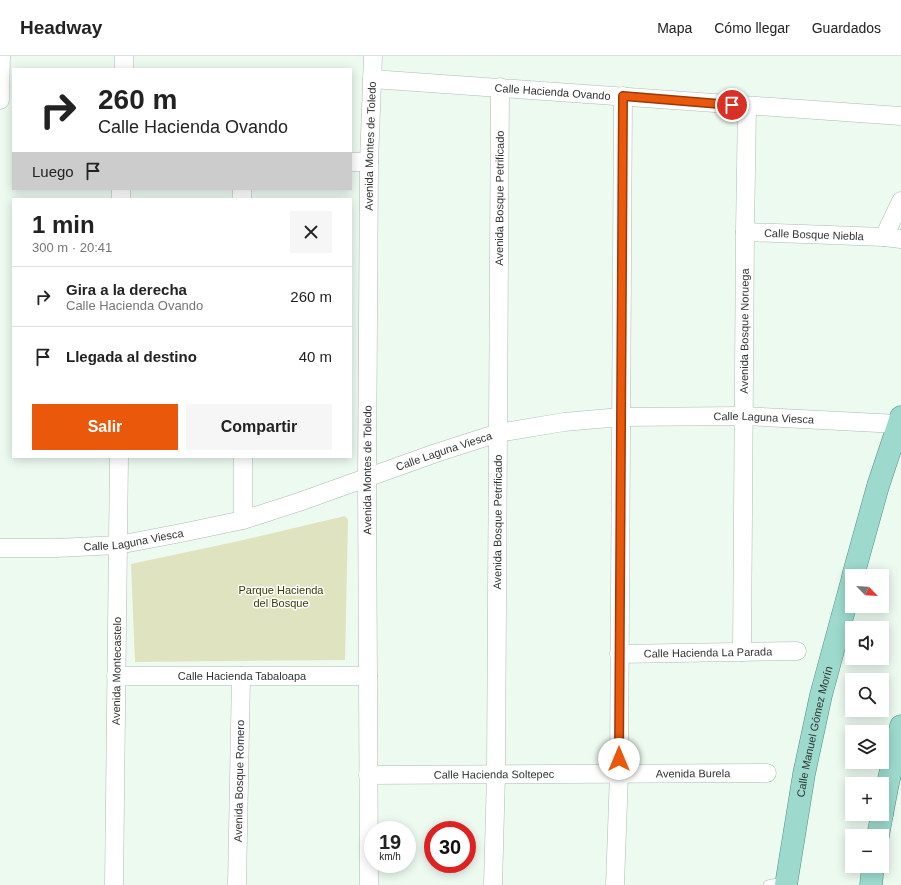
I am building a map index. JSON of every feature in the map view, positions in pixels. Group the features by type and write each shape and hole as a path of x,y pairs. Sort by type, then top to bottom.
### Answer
{"main road":[{"path":"855,569 878,486 900,421"},
{"name":"Calle Manuel Gómez Morín","path":"780,884 821,695 845,607"},
{"path":"889,779 901,726"},
{"path":"871,885 872,873"}],"street":[{"path":"0,100 1,56"},
{"path":"124,56 124,68"},
{"name":"Avenida Montes de Toledo","path":"369,885 367,479 360,162 372,79 373,56"},
{"name":"Calle Hacienda Ovando","path":"372,79 901,116"},
{"name":"Avenida Bosque Petrificado","path":"492,885 496,774 500,87"},
{"path":"615,885 619,774 623,96"},
{"name":"Avenida Bosque Noruega","path":"742,652 744,232 748,106"},
{"path":"893,238 901,201"},
{"name":"Calle Bosque Niebla","path":"744,232 893,238"},
{"name":"Calle Laguna Viesca","path":"0,548 57,548 118,545 181,534 243,520 367,479 436,453 498,433 564,422 621,417 744,416 900,421"},
{"name":"Avenida Montecastelo","path":"114,885 119,458"},
{"path":"243,458 243,520"},
{"name":"Calle Hacienda La Parada","path":"619,654 797,651"},
{"name":"Calle Hacienda Tabaloapa","path":"116,676 368,676"},
{"name":"Avenida Bosque Romero","path":"237,885 241,676"},
{"name":"Avenida Burela","path":"619,774 767,773"},
{"name":"Calle Hacienda Soltepec","path":"368,775 619,774"}],"green space":[{"name":"Parque Hacienda del Bosque","path":"345,516 348,520 345,660 135,662 131,564"}],"route":[{"path":"619,759 623,96 732,105"}]}
